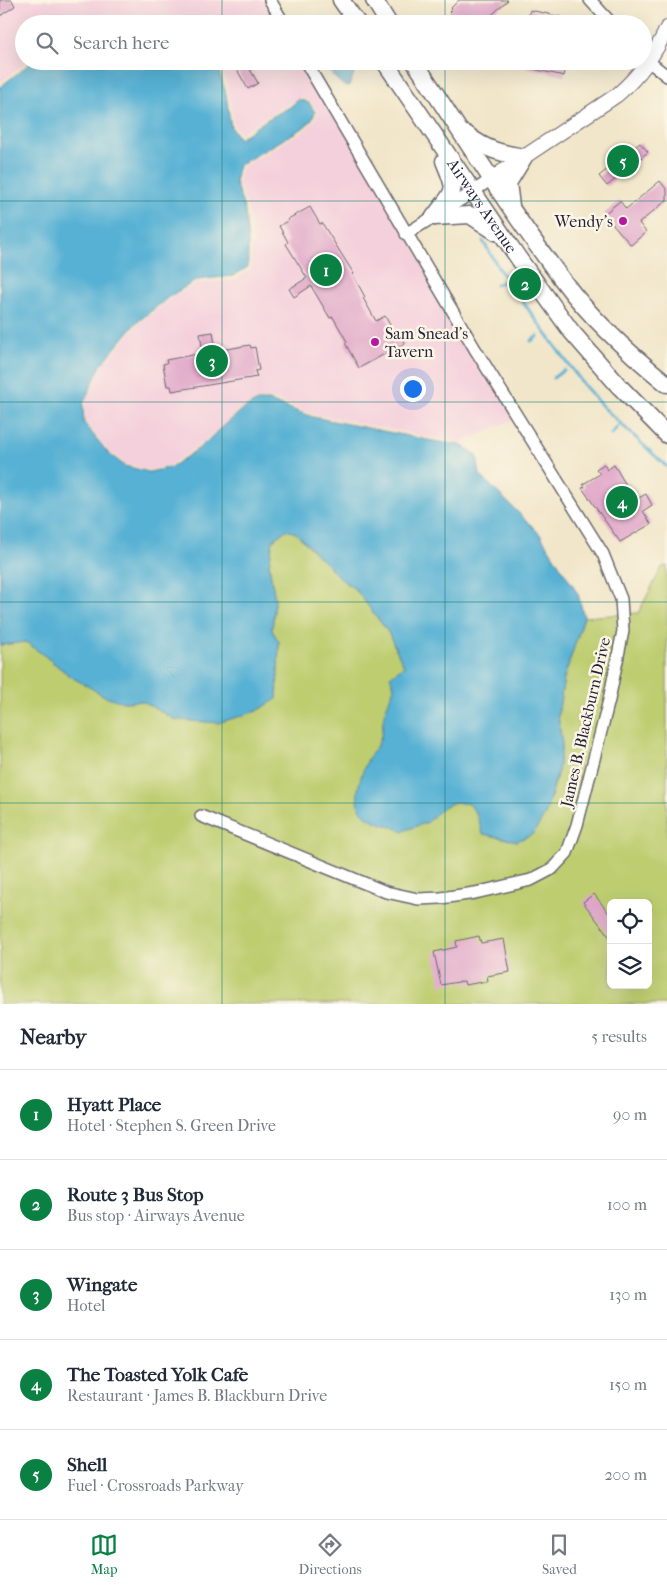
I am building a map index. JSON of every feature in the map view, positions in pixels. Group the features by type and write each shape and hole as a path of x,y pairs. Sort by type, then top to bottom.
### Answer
{"main road":[{"path":"341,0 352,15"},
{"path":"374,0 383,15"},
{"name":"Airways Avenue","path":"390,70 505,239 576,337 618,385 667,435"},
{"name":"Airways Avenue","path":"420,70 491,179 565,283 592,315 622,345 667,384"},
{"path":"430,127 454,188 434,217"},
{"path":"458,128 480,145 499,153 524,157 508,183 511,208"},
{"path":"434,217 470,215 505,239"}],"street":[{"path":"270,0 279,15"},
{"path":"590,0 604,15"},
{"path":"652,54 656,51 667,28"},
{"path":"652,64 667,76"},
{"name":"James B. Blackburn Drive","path":"201,816 386,892 418,900 475,893 531,880 552,869 567,853 577,825 609,700 620,645 623,619 621,599 603,554 474,349 310,70"},
{"path":"406,234 474,192 617,96 630,84 639,70"}],"shaded area":[{"path":"0,0 270,0 279,15 15,15 15,70 17,70 0,83"},
{"path":"222,70 310,70 515,419 462,442 312,414 270,398 256,400 241,409 196,448 170,465 149,470 126,464 109,452 86,423 85,404 102,366 136,326 171,298 197,283 234,280 251,269 252,241 249,212 238,182 242,167 305,130 314,121 318,112 310,101 300,97 240,133 234,126 229,93"}],"green space":[{"path":"286,529 296,533 341,579 356,590 388,632 404,666 384,715 381,739 369,758 366,816 403,831 428,822 443,807 455,802 469,804 476,813 484,834 517,841 551,797 558,771 562,744 558,715 564,678 584,617 638,613 662,567 667,566 667,1004 0,1004 0,645 26,642 82,683 124,702 142,701 176,720 257,711 277,698 279,642 272,630 275,600 269,565 273,540"}],"water":[{"path":"22,70 219,70 226,94 231,127 239,139 266,120 290,107 299,99 309,103 315,112 312,120 303,128 239,165 235,182 245,211 248,267 233,276 197,280 170,296 135,324 101,365 83,404 84,423 108,453 125,466 149,472 171,467 198,449 242,410 257,401 269,401 313,417 461,445 477,455 480,475 539,533 578,594 584,617 564,678 558,715 562,744 558,771 545,815 533,834 517,841 483,834 476,813 469,804 455,802 443,807 428,822 403,831 378,822 364,814 358,802 360,779 368,759 381,736 383,719 394,687 390,676 404,666 388,632 356,590 341,579 296,533 286,530 273,540 269,565 275,600 272,630 279,642 277,699 257,711 218,723 176,720 142,701 124,702 106,697 70,676 26,642 0,645 0,87"},
{"path":"355,70 349,86 344,86 328,71"}],"building":[{"path":"0,0 12,0 15,6 0,16"},
{"path":"459,0 508,0 492,15 452,15 449,12"},
{"path":"530,10 553,15 529,15"},
{"path":"237,70 250,70 258,83 248,89"},
{"path":"538,70 565,70 564,76"},
{"path":"640,143 648,152 607,186 599,176"},
{"path":"660,181 667,190 667,200 639,223 646,232 631,245 604,214 620,201 626,209"},
{"path":"310,207 354,274 365,297 363,298 376,321 385,316 396,336 400,334 405,343 359,368 333,317 330,318 311,286 294,297 289,289 307,278 286,244 288,242 279,226"},
{"path":"213,332 216,351 250,345 251,348 255,347 259,370 255,371 257,377 172,391 171,386 167,386 163,364 167,363 166,360 203,353 200,334"},
{"path":"604,464 607,470 614,465 635,500 646,494 652,505 643,511 651,524 620,542 582,488 585,487 583,484 600,474 596,469"},
{"path":"594,894 607,911 607,934 583,902"},
{"path":"479,936 481,943 504,939 510,972 487,976 488,981 465,985 464,981 441,985 434,952 457,947 456,941"}],"waterway":[{"path":"483,241 501,272 583,384 603,407 667,467"},
{"path":"496,285 504,281"},
{"path":"531,341 538,336"},
{"path":"553,378 564,370"},
{"path":"611,435 618,426"}],"place":[{"name":"Shell","path":"623,161"},
{"name":"Wendy's","path":"623,221"},
{"name":"Hyatt Place","path":"326,270"},
{"name":"Route 3 Bus Stop","path":"525,284"},
{"name":"Sam Snead's Tavern","path":"375,342"},
{"name":"Wingate","path":"212,361"},
{"name":"The Toasted Yolk Cafe","path":"622,502"}]}
